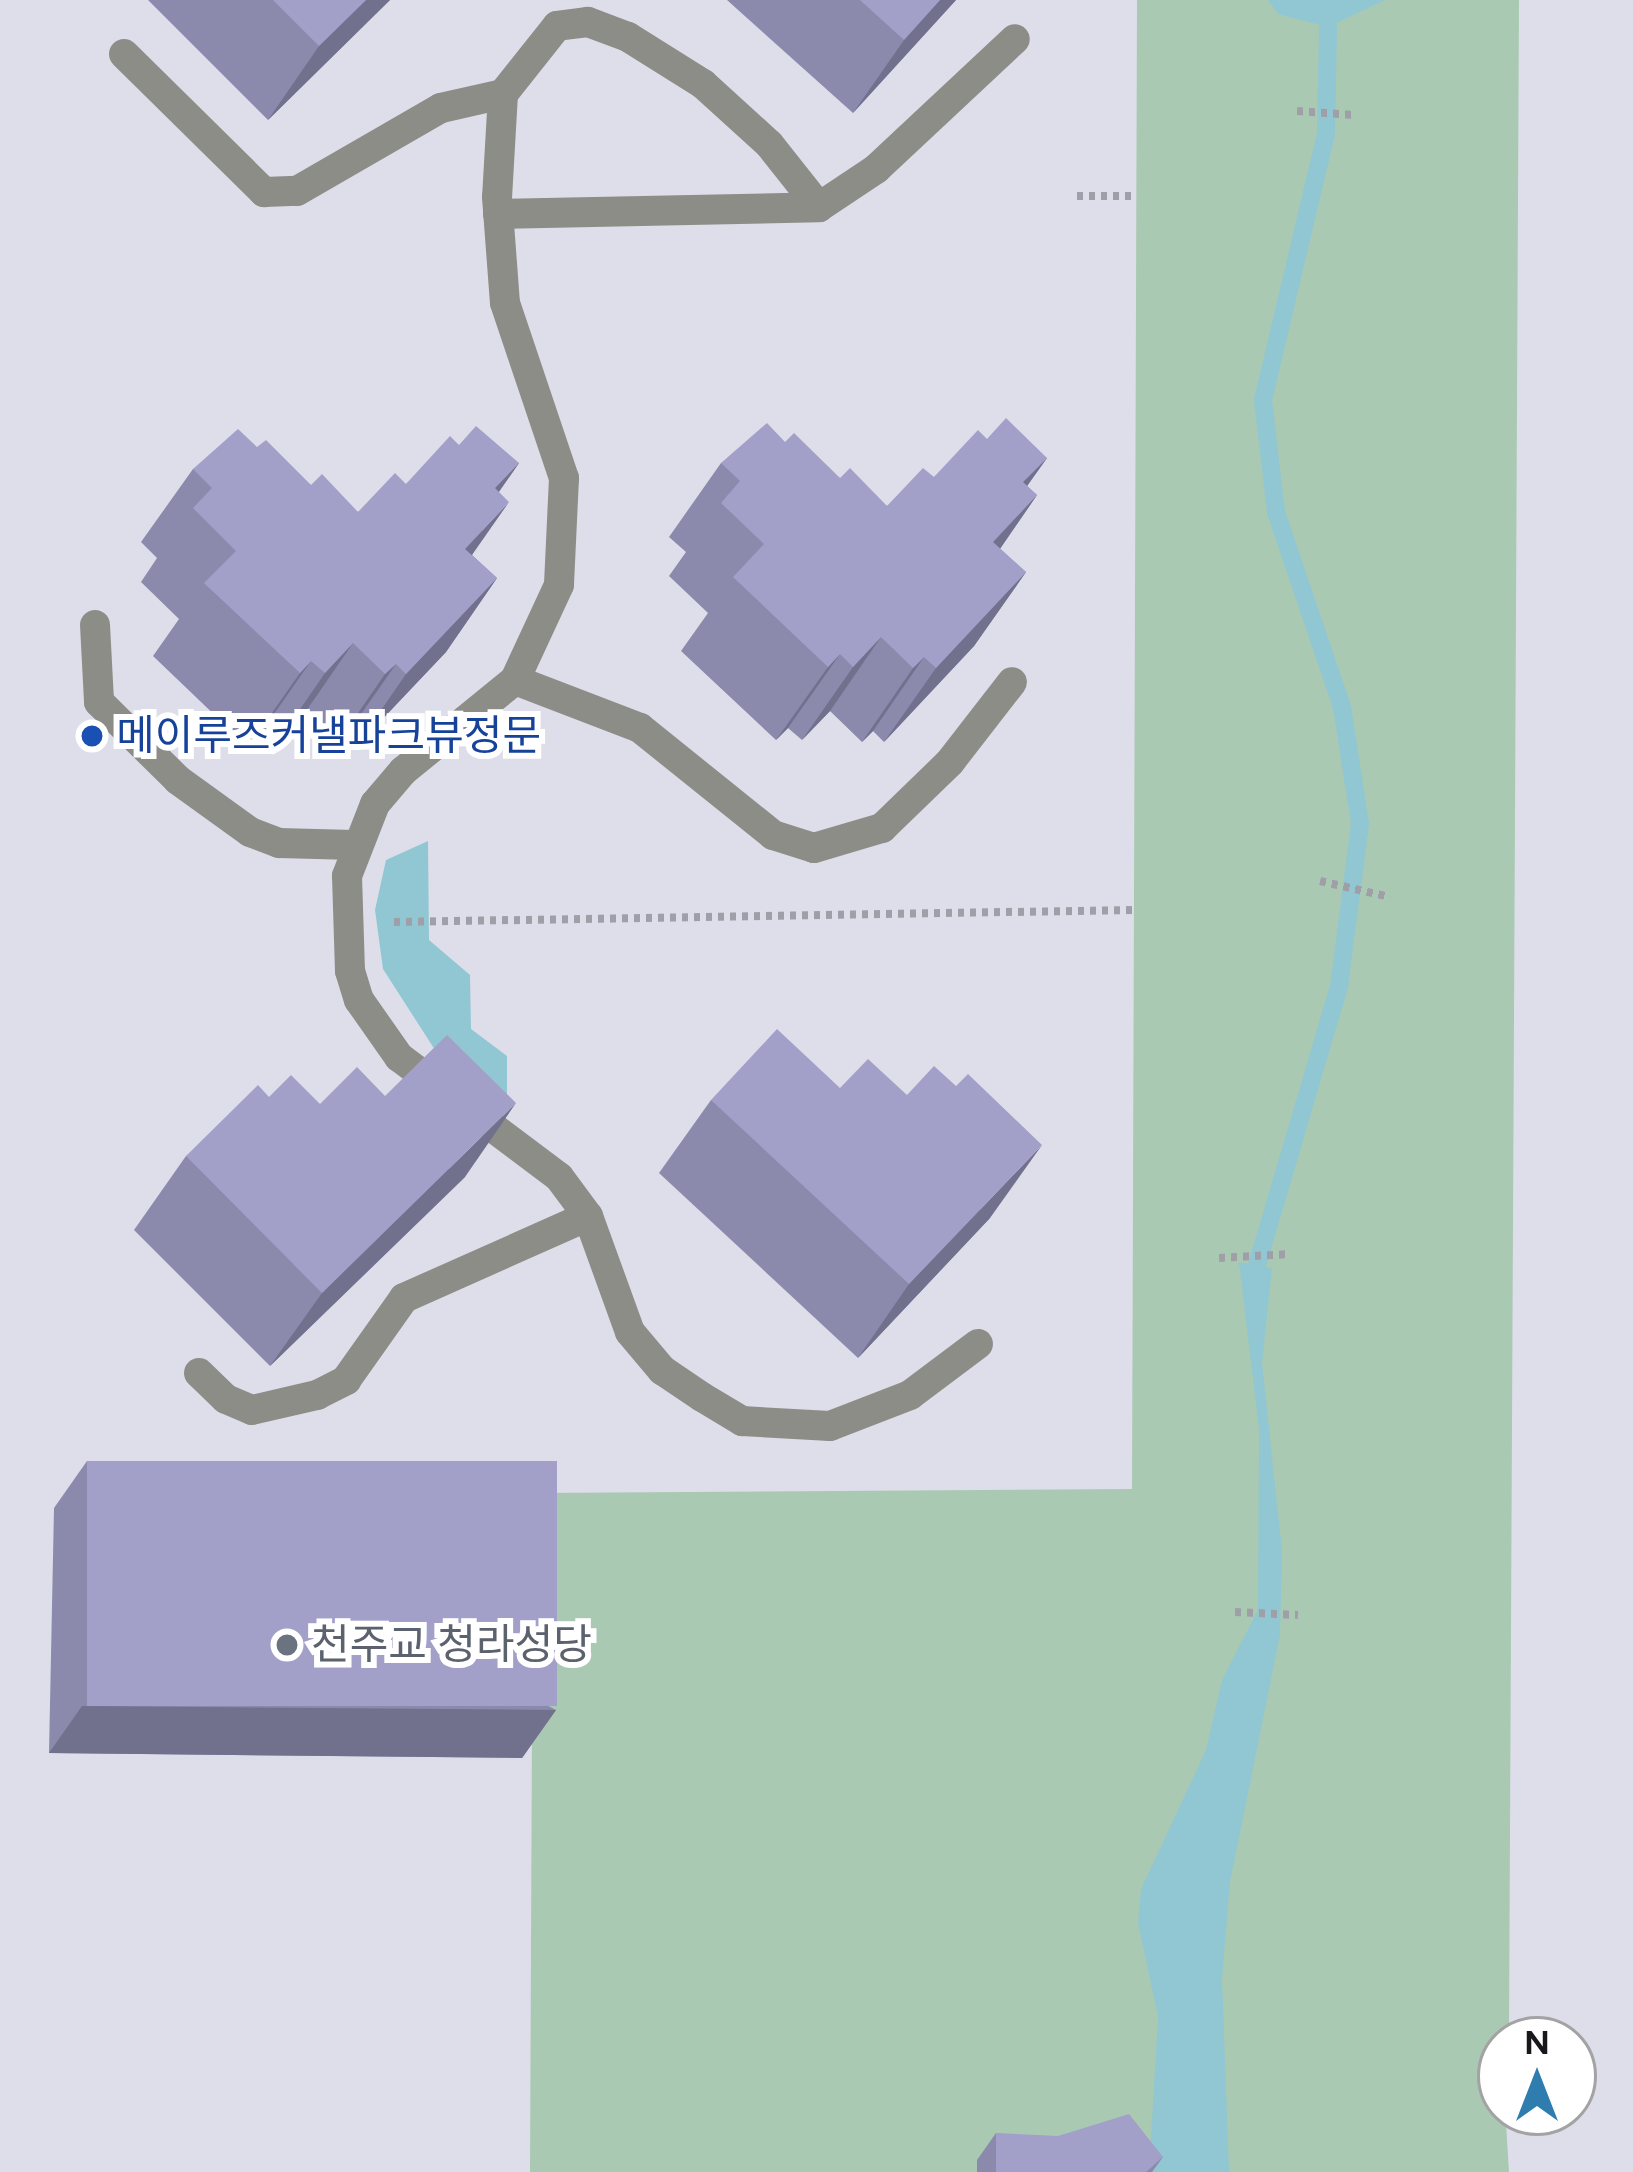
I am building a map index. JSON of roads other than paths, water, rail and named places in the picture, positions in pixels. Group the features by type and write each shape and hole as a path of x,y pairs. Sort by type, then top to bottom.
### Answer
{"lane":[{"path":"819,207 770,144 703,84 628,37 588,22 557,26 503,94 498,214 505,303 564,478 559,585 515,680 403,771 354,845 346,939 355,985 375,1027 430,1086 559,1177 588,1216 630,1332 662,1370 742,1421 786,1429 871,1417 978,1344"},
{"path":"498,214 819,207 876,169 1015,39"},
{"path":"124,54 264,192 297,191 441,108 503,94"},
{"path":"95,625 100,702 178,780 250,832 280,843 354,845"},
{"path":"515,680 640,728 773,835 814,848 881,828 950,762 1012,682"},
{"path":"199,1373 226,1400 252,1410 317,1395 346,1380 404,1298 588,1216"}],"water":[{"path":"1268,0 1385,0 1328,27 1278,14"},
{"path":"428,841 429,940 470,975 471,1029 507,1056 507,1098 435,1050 383,969 375,910 386,860"},
{"path":"1239,1262 1272,1268 1262,1363 1282,1550 1280,1635 1230,1882 1222,1978 1229,2172 1149,2172 1158,2017 1138,1923 1141,1889 1206,1750 1222,1680 1258,1610 1259,1430"}],"waterway":[{"path":"1257,1265 1339,986 1360,824 1342,707 1276,512 1263,400 1326,133 1328,27"}],"place":[{"name":"메이루즈커낼파크뷰정문","path":"92,736"},
{"name":"천주교 청라성당","path":"287,1645"}]}
